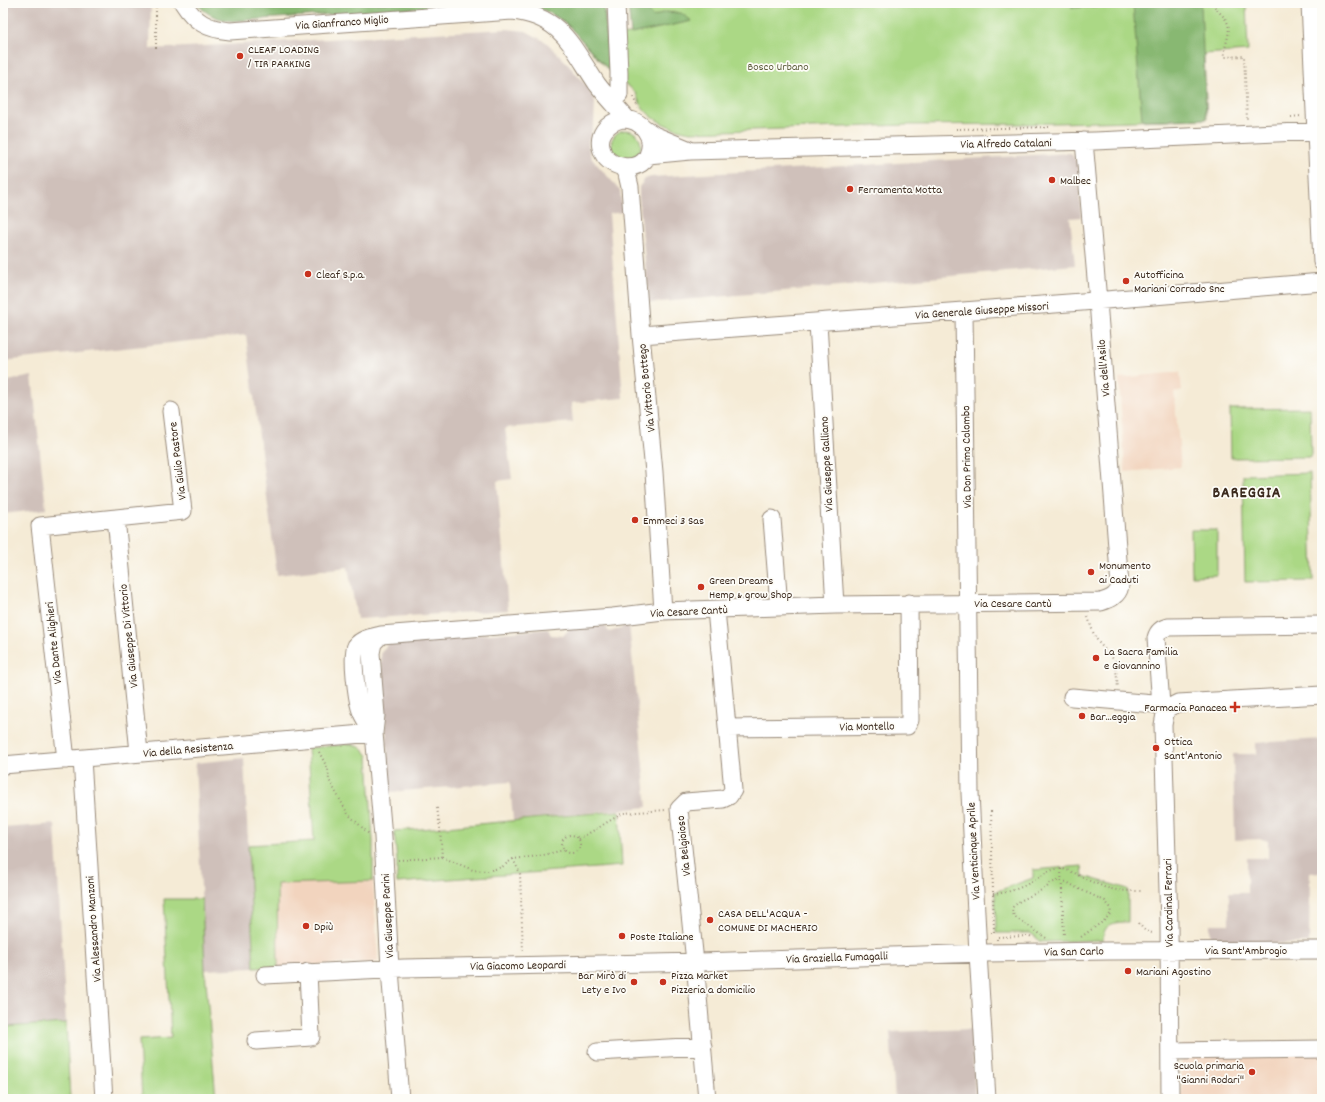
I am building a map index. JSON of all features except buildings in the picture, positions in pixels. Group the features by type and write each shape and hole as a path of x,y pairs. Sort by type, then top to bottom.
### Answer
{"street":[{"name":"Via Gianfranco Miglio","path":"183,3 189,12 202,24 215,29 230,31 512,11 540,17 566,36 598,85 608,110 607,125"},
{"path":"616,3 619,73 625,93"},
{"path":"1314,13 1322,262"},
{"name":"Via Gianfranco Miglio","path":"598,85 637,120"},
{"path":"618,120 637,120 648,134 648,155 638,164 632,166 622,167 612,163 602,152 600,144 601,137 607,125 618,120"},
{"name":"Via Alfredo Catalani","path":"637,120 654,135 690,150"},
{"name":"Via Alfredo Catalani","path":"648,155 690,150 1084,142 1319,132"},
{"name":"Via dell'Asilo","path":"1084,142 1120,586 1116,594"},
{"name":"Via Vittorio Bottego","path":"622,167 627,174 630,187 641,335 654,472 663,611"},
{"name":"Via Generale Giuseppe Missori","path":"641,335 818,323 1322,282"},
{"name":"Via Don Primo Colombo","path":"964,311 968,603"},
{"name":"Via Giuseppe Galliano","path":"818,323 834,605"},
{"name":"Via Giulio Pastore","path":"116,518 183,511 171,411"},
{"name":"Via Dante Alighieri","path":"74,759 40,526 116,518"},
{"name":"Via Giuseppe Di Vittorio","path":"116,518 139,753"},
{"path":"772,519 779,606"},
{"name":"Via Cesare Cantù","path":"381,635 613,617 663,611 716,610 779,606 1101,602 1112,598 1116,594"},
{"name":"Via Venticinque Aprile","path":"968,603 970,793 987,1099"},
{"name":"Via Montello","path":"727,728 907,726 910,720 910,604"},
{"name":"Via Belgioioso","path":"707,1099 695,962 679,809 686,802 723,799 729,796 733,790 716,610"},
{"name":"Via Cardinal Ferrari","path":"1170,1099 1170,950 1163,725 1165,714 1156,638 1158,633 1164,628 1322,625"},
{"name":"Via Giuseppe Parini","path":"381,635 374,643 371,653 376,715 374,733 383,837 390,969 400,1099"},
{"path":"1072,697 1164,707 1178,703 1322,695"},
{"name":"Via della Resistenza","path":"3,765 374,733"},
{"name":"Via Alessandro Manzoni","path":"74,759 104,1099"},
{"name":"Via San Carlo","path":"978,953 1170,950"},
{"name":"Via Sant'Ambrogio","path":"1170,950 1322,950"},
{"name":"Via Graziella Fumagalli","path":"695,962 978,953"},
{"name":"Via Giacomo Leopardi","path":"265,975 390,969 695,962"},
{"path":"256,1041 311,1037 308,972"},
{"path":"597,1052 703,1046"},
{"path":"1170,1051 1322,1049"}],"path":[{"path":"156,3 156,48"},
{"path":"1213,3 1214,7 1224,16 1228,25 1228,38 1224,54 1225,57 1244,56 1247,119"},
{"path":"625,93 635,104 637,120"},
{"path":"951,129 1055,127"},
{"path":"1087,611 1094,635 1115,661 1118,678 1118,701"},
{"path":"315,738 320,755 328,769 329,780 348,814 370,836 383,837"},
{"path":"437,808 442,857"},
{"path":"580,839 623,814 679,809"},
{"path":"987,933 994,933 992,810"},
{"path":"566,836 576,836 580,839 580,848 576,852 568,853 564,850 562,845 566,836"},
{"path":"384,861 442,857 466,867 481,871 502,867 513,859 539,856 564,850"},
{"path":"513,859 520,873 524,965"},
{"path":"993,894 1011,891 1032,882 1054,869 1072,871 1083,878 1112,889 1141,891"},
{"path":"1061,869 1064,937"},
{"path":"1050,941 1014,916 1012,910 1016,903 1038,892 1050,883 1057,881 1068,882 1075,887 1101,899 1111,910 1110,915 1105,920 1078,940"},
{"path":"1139,923 1143,929 1150,933 1161,934 1160,924 1169,924"},
{"path":"996,943 998,936 1032,936 1034,940"}],"shaded area":[{"name":"Cleaf S.p.a.","path":"3,3 151,3 150,49 507,29 526,31 546,42 566,62 586,86 595,101 594,123 588,142 589,151 592,159 620,190 622,212 609,214 623,398 571,403 573,422 505,428 512,479 497,481 508,610 357,619 348,567 277,575 246,335 3,361"},
{"path":"1071,153 1078,164 1081,217 1070,218 1075,265 649,303 639,196 639,187 645,179 651,177"},
{"path":"1180,372 1182,391 1174,392 1181,467 1125,472 1119,378"},
{"path":"32,376 46,509 3,514 3,382"},
{"path":"629,624 647,807 513,820 510,782 390,792 381,653 388,643 548,629 551,635 563,636 570,628 604,625 609,632 620,629"},
{"path":"1322,739 1322,872 1310,873 1309,943 1210,944 1210,924 1229,924 1229,893 1247,893 1247,858 1268,858 1268,841 1262,839 1235,840 1233,754 1256,754 1256,743"},
{"path":"244,758 254,968 205,970 195,763"},
{"path":"55,824 66,1023 3,1027 3,828"},
{"path":"373,881 378,962 278,967 277,884"},
{"path":"972,1029 975,1099 895,1099 890,1032"},
{"name":"Scuola primaria \"Gianni Rodari\"","path":"1181,1045 1322,1046 1322,1099 1182,1099"}],"green space":[{"path":"197,3 499,3 232,21 213,16 204,11"},
{"name":"Bosco Urbano","path":"515,3 604,3 607,36 630,34 691,21 681,14 673,12 664,13 653,17 648,10 647,3 1246,3 1248,51 1204,54 1207,119 1020,124 905,125 691,132 676,129 662,123 650,115 640,103 634,91 603,65 575,33 559,19 542,9"},
{"path":"516,3 603,3 610,71 565,22 550,13 533,6"},
{"path":"628,3 647,3 648,10 653,17 665,12 681,13 692,21 631,34"},
{"path":"1072,3 1201,3 1206,119 1142,120 1133,4 1072,8"},
{"path":"626,130 637,134 641,145 637,156 626,160 615,156 611,145 615,134"},
{"path":"1310,408 1311,457 1231,458 1230,409"},
{"path":"1310,473 1313,581 1245,582 1243,475"},
{"path":"1191,530 1217,530 1217,575 1192,576"},
{"path":"351,744 361,748 368,756 373,841 373,881 277,884 278,967 254,968 248,845 314,841 308,748"},
{"path":"619,811 622,866 397,883 397,860 394,831"},
{"path":"1082,866 1083,876 1128,889 1128,922 1114,923 1107,927 1103,940 1040,942 1030,933 996,933 995,892 1033,878 1033,870"},
{"path":"164,899 202,899 205,970 216,1099 142,1099 139,1040 171,1038"},
{"path":"66,1023 70,1099 3,1099 3,1027"}],"place":[{"name":"CLEAF LOADING / TIR PARKING","path":"240,56"},
{"name":"Malbec","path":"1052,180"},
{"name":"Ferramenta Motta","path":"850,189"},
{"name":"Cleaf S.p.a.","path":"308,274"},
{"name":"Autofficina Mariani Corrado Snc","path":"1126,281"},
{"name":"Emmeci 3 Sas","path":"635,520"},
{"name":"Monumento ai Caduti","path":"1091,572"},
{"name":"Green Dreams Hemp & grow Shop","path":"701,587"},
{"name":"La Sacra Familia e Giovannino","path":"1096,658"},
{"name":"Farmacia Panacea","path":"1235,707"},
{"name":"Bar...eggia","path":"1082,716"},
{"name":"Ottica Sant'Antonio","path":"1156,748"},
{"name":"CASA DELL'ACQUA - COMUNE DI MACHERIO","path":"710,920"},
{"name":"Dpiù","path":"306,926"},
{"name":"Poste Italiane","path":"622,936"},
{"name":"Mariani Agostino","path":"1128,971"},
{"name":"Bar Mirò di Lety e Ivo","path":"634,982"},
{"name":"Pizza Market Pizzeria a domicilio","path":"663,982"},
{"name":"Scuola primaria \"Gianni Rodari\"","path":"1252,1072"}],"district":[{"name":"BAREGGIA","path":"1247,491"}]}
